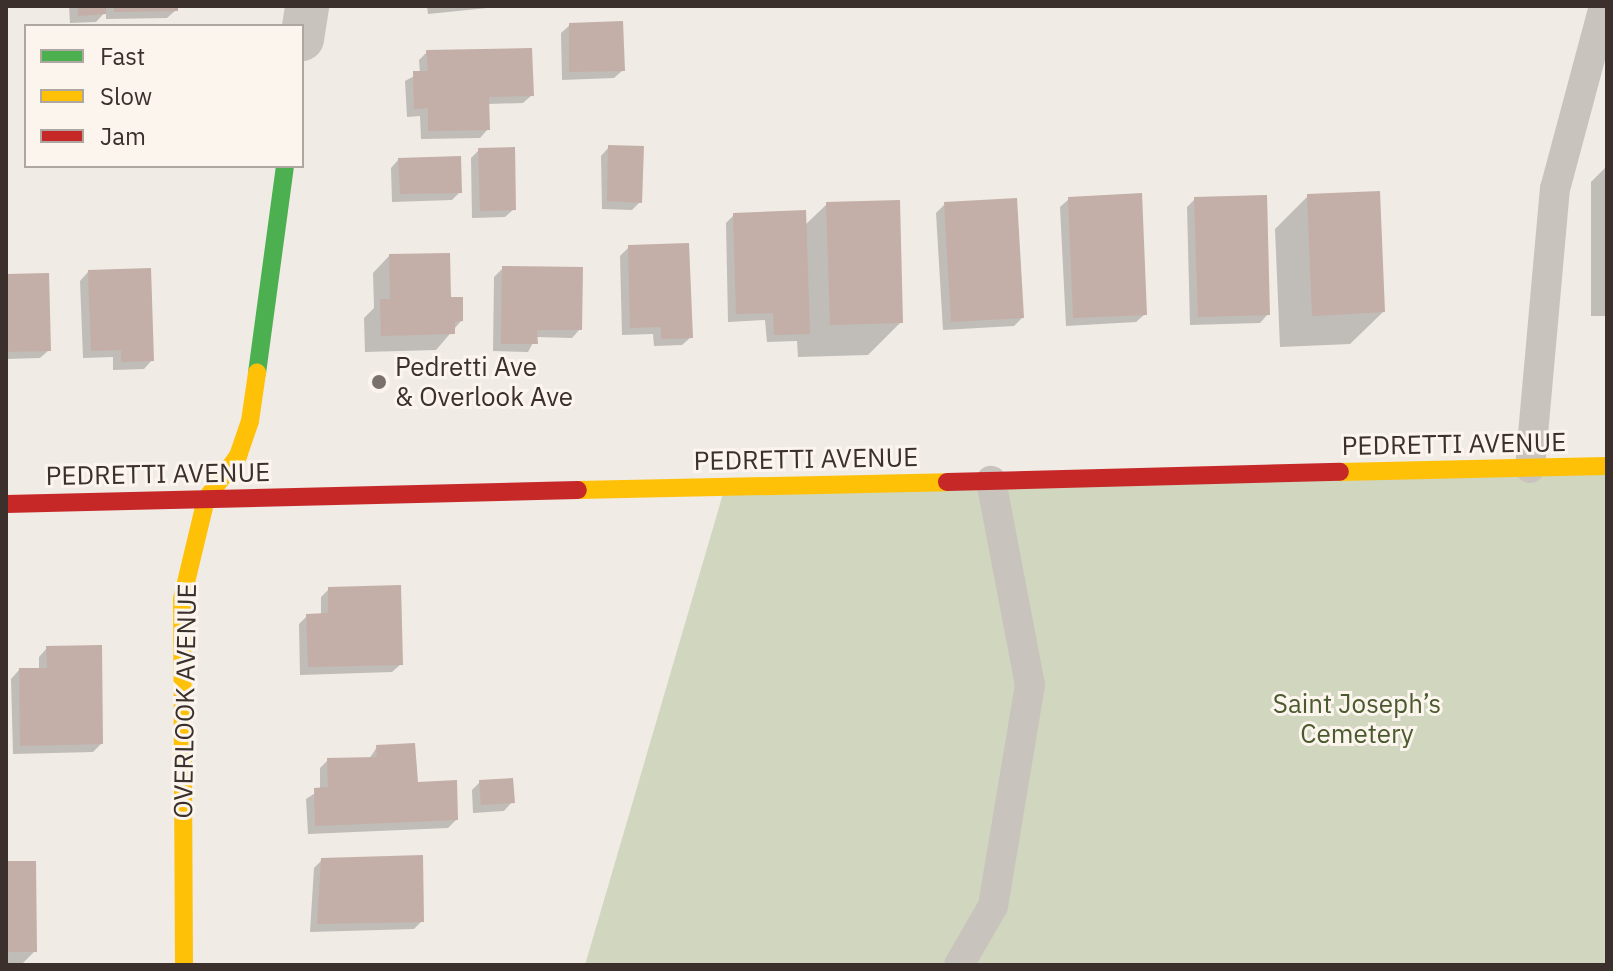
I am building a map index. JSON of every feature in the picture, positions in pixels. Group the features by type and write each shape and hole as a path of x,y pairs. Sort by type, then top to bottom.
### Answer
{"street":[{"path":"304,26 307,6"},
{"name":"OVERLOOK AVENUE","path":"184,965 182,599 206,499 238,456 250,421 285,168"},
{"name":"PEDRETTI AVENUE","path":"6,504 1607,466"}],"lane":[{"path":"1530,468 1555,189 1604,6"},
{"path":"959,965 993,906 1030,685 991,481"}],"green space":[{"name":"Saint Joseph’s Cemetery","path":"1607,466 1607,965 585,965 725,487"}],"building":[{"path":"78,6 106,6 106,14 78,16"},
{"path":"114,6 178,6 178,11 114,12"},
{"path":"623,21 625,71 569,72 569,23"},
{"path":"532,48 534,96 489,97 490,130 428,131 428,108 414,109 413,71 428,71 426,50"},
{"path":"608,145 644,146 642,203 607,201"},
{"path":"515,147 516,210 480,211 478,148"},
{"path":"461,156 462,193 400,194 398,158"},
{"path":"1380,191 1385,312 1312,316 1307,194"},
{"path":"1142,193 1147,315 1073,318 1068,197"},
{"path":"1267,195 1270,315 1198,317 1194,197"},
{"path":"1017,198 1024,318 951,322 944,202"},
{"path":"900,200 903,323 830,325 826,202"},
{"path":"806,210 810,334 774,335 773,313 736,314 733,213"},
{"path":"689,243 693,338 661,339 661,327 630,328 628,245"},
{"path":"450,253 451,297 463,297 463,321 455,322 455,334 381,336 380,299 390,299 389,254"},
{"path":"502,266 583,267 582,330 537,330 538,344 501,344"},
{"path":"151,268 154,361 121,362 121,350 91,351 88,270"},
{"path":"49,273 51,351 6,352 6,274"},
{"path":"401,585 403,665 308,667 306,614 328,613 328,587"},
{"path":"102,645 103,744 20,746 19,668 47,668 46,646"},
{"path":"415,743 418,782 457,780 458,820 315,826 314,788 328,787 327,758 377,757 376,745"},
{"path":"513,778 515,803 481,805 479,780"},
{"path":"423,855 424,922 317,924 321,858"},
{"path":"6,861 36,861 37,952 6,952"}],"traffic: fast":[{"path":"257,373 285,168"}],"traffic: slow":[{"path":"184,965 182,599 206,499 238,456 250,421 257,373"},
{"path":"1340,472 1607,466"},
{"path":"578,490 947,482"}],"traffic: jam":[{"path":"947,482 1340,472"},
{"path":"6,504 578,490"}],"place":[{"name":"Pedretti Ave & Overlook Ave","path":"379,382"}]}
